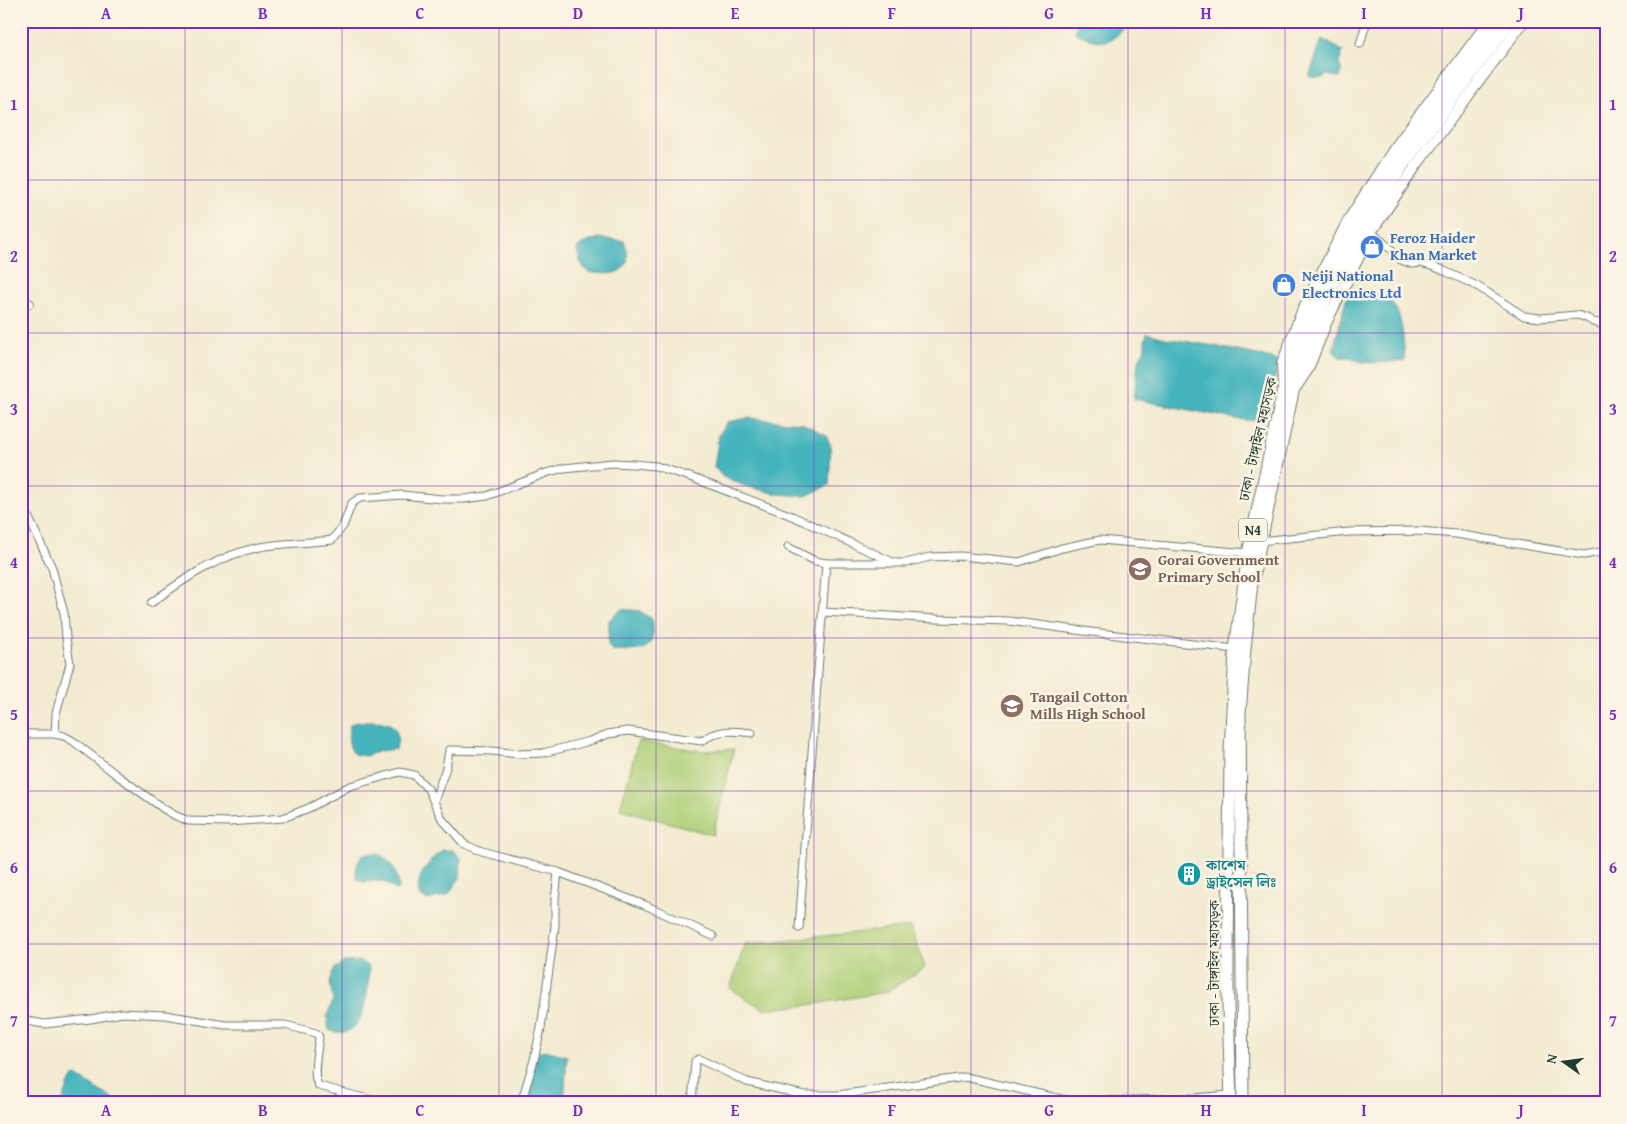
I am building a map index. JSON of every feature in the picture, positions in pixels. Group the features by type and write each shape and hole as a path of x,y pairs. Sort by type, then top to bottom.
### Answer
{"highway":[{"name":"ঢাকা - টাঙ্গাইল মহাসড়ক","path":"1243,1103 1240,713 1252,583 1298,342 1320,288 1361,213 1397,159 1501,21"},
{"name":"ঢাকা - টাঙ্গাইল মহাসড়ক","path":"1230,1099 1228,955 1230,752 1235,649 1248,553 1288,389 1328,294 1364,227 1404,164 1511,21"},
{"path":"1228,955 1241,955"}],"main road":[{"path":"1288,389 1282,364 1302,311 1349,219 1394,150 1489,21"},
{"path":"1288,389 1308,369 1327,321 1371,232 1418,163 1524,21"}],"street":[{"path":"1360,44 1368,21"},
{"path":"1371,232 1401,260 1412,264 1421,262 1440,269 1476,286 1524,316 1540,318 1577,315 1606,325"},
{"path":"21,309 30,303"},
{"path":"151,603 180,582 220,560 260,547 332,540 343,526 352,503 360,498 402,495 456,499 487,496 564,468 612,463 656,466 690,477 792,516 895,563"},
{"path":"21,501 37,532 52,568 64,613 70,664 56,713 55,734"},
{"path":"1260,541 1349,532 1419,531 1456,534 1584,556 1606,551"},
{"path":"788,547 815,561 826,563 906,563 930,557 961,556 1019,562 1062,548 1100,540 1248,553"},
{"path":"800,928 826,563"},
{"path":"822,612 937,619 1009,620 1235,649"},
{"path":"434,801 446,768 449,750 519,754 543,753 590,741 608,734 628,731 702,741 709,736 726,730 752,733"},
{"path":"21,734 55,734 73,741 164,809 189,821 230,822 283,818 309,808 350,786 400,772 414,774 428,790 442,819 464,844 482,852 558,872 645,905 713,936"},
{"path":"522,1103 541,1028 555,926 558,872"},
{"path":"21,1020 44,1024 91,1019 122,1013 165,1015 225,1025 285,1025 316,1033 319,1037 315,1076 319,1086 382,1103"},
{"path":"692,1103 693,1067 695,1061 699,1059 747,1082 804,1095 838,1095 966,1076 1074,1102 1195,1098 1230,1099"}],"green space":[{"path":"638,741 703,751 734,749 713,835 620,809"},
{"path":"911,927 925,968 886,992 809,1005 763,1009 730,988 745,944"}],"water":[{"path":"1078,21 1126,21 1127,25 1109,40 1097,41 1075,33"},
{"path":"1322,39 1343,51 1339,64 1342,71 1340,78 1327,75 1323,78 1309,77"},
{"path":"598,238 624,241 628,257 624,268 614,273 606,274 588,272 583,267 577,249 580,245"},
{"path":"1352,290 1383,296 1395,307 1399,315 1403,334 1405,360 1379,363 1363,362 1339,357 1333,351 1346,299"},
{"path":"1147,333 1272,358 1279,362 1263,419 1257,421 1236,419 1134,399 1138,363 1145,348"},
{"path":"748,418 802,423 826,435 831,446 829,485 806,496 777,494 745,486 723,477 714,467 719,435 727,422"},
{"path":"622,609 640,611 652,619 652,638 644,648 630,651 612,650 608,645 609,620"},
{"path":"356,722 383,722 393,726 397,735 396,749 380,751 365,756 354,754 350,748 350,725"},
{"path":"442,850 453,850 461,858 460,878 448,895 427,900 420,896 418,890 420,877 427,865"},
{"path":"364,854 376,854 386,859 393,867 399,888 396,890 383,881 363,882 357,879 357,865"},
{"path":"360,961 369,967 366,1001 362,1012 350,1030 341,1033 329,1030 327,1017 333,1000 330,983 334,969 344,962"},
{"path":"545,1050 567,1056 564,1103 530,1103 525,1100 538,1053"},
{"path":"75,1075 119,1103 62,1103 68,1086"}],"place":[{"name":"Feroz Haider Khan Market","path":"1372,247"},
{"name":"Neiji National Electronics Ltd","path":"1284,285"},
{"name":"Gorai Government Primary School","path":"1140,569"},
{"name":"Tangail Cotton Mills High School","path":"1012,706"},
{"name":"কাশেম ড্রাইসেল লিঃ","path":"1189,874"}]}
